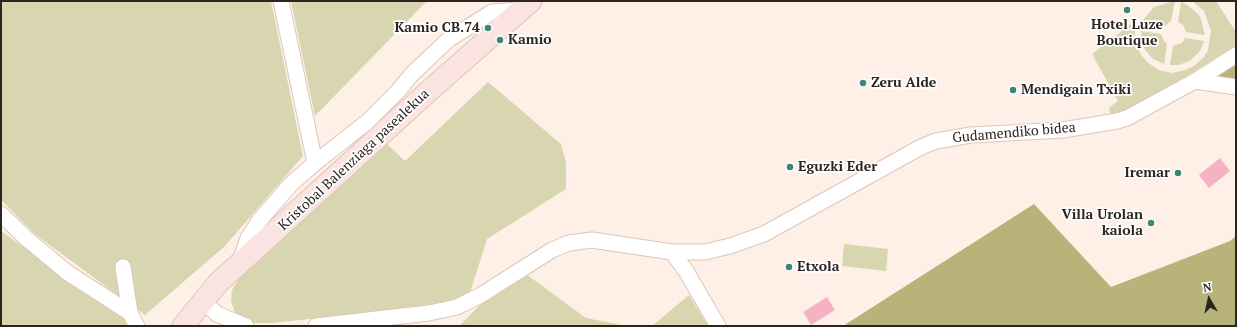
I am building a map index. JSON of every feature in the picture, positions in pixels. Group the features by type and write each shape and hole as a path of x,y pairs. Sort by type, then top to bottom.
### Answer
{"street":[{"path":"281,1 315,163"},
{"path":"239,264 248,238 260,221 291,184 367,122 398,91 412,74 448,40 492,12 526,6"},
{"name":"Kristobal Balenziaga pasealekua","path":"183,326 218,283 430,90 526,6"},
{"name":"Gudamendiko bidea","path":"316,326 429,313 457,306 481,295 552,250 569,243 592,240 672,252 705,252 730,246 764,234 915,150 936,141 971,135 1063,130 1103,124 1127,118 1195,81 1236,55"},
{"path":"1195,81 1236,87"},
{"path":"1,214 27,239 68,272 134,319"},
{"path":"672,252 686,271 718,326"},
{"path":"123,267 134,319"},
{"path":"202,301 217,314 246,326"}],"shaded area":[{"path":"1,1 271,1 303,156 225,246 145,315 36,235 1,200"},
{"path":"291,1 427,1 315,116"},
{"path":"1175,1 1171,21 1162,28 1142,25 1144,19 1154,7"},
{"path":"1192,1 1216,1 1236,32 1236,45 1164,90 1121,113 1111,114 1109,110 1110,107 1118,101 1092,54 1137,19 1134,39 1141,55 1147,62 1159,70 1172,73 1194,66 1204,57 1208,50 1211,31 1204,11"},
{"path":"1181,2 1189,6 1200,16 1205,35 1186,32 1183,25 1178,22"},
{"path":"1141,31 1161,34 1167,44 1164,64 1153,59 1145,50 1142,44"},
{"path":"1185,38 1204,41 1200,51 1191,60 1179,65 1170,65 1173,46 1182,43"},
{"path":"1236,63 1236,79 1213,77"},
{"path":"488,82 561,144 566,162 566,189 487,239 470,293 453,301 422,307 272,323 253,323 242,320 235,313 231,301 232,290 240,277 387,144 405,161"},
{"path":"1220,158 1230,171 1209,188 1199,175"},
{"path":"1034,204 1111,287 1230,241 1236,236 1236,326 843,326"},
{"path":"1,231 126,320 126,326 1,326"},
{"path":"844,244 888,249 886,271 842,266"},
{"path":"526,274 586,318 627,326 459,326 481,304"},
{"path":"689,295 708,326 652,326"},
{"path":"827,297 835,310 811,325 803,312"}],"place":[{"name":"Hotel Luze Boutique","path":"1127,10"},
{"name":"Kamio CB.74","path":"488,28"},
{"name":"Kamio","path":"500,40"},
{"name":"Zeru Alde","path":"863,83"},
{"name":"Mendigain Txiki","path":"1013,90"},
{"name":"Eguzki Eder","path":"790,167"},
{"name":"Iremar","path":"1178,173"},
{"name":"Villa Urolan kaiola","path":"1151,223"},
{"name":"Etxola","path":"789,267"}]}
